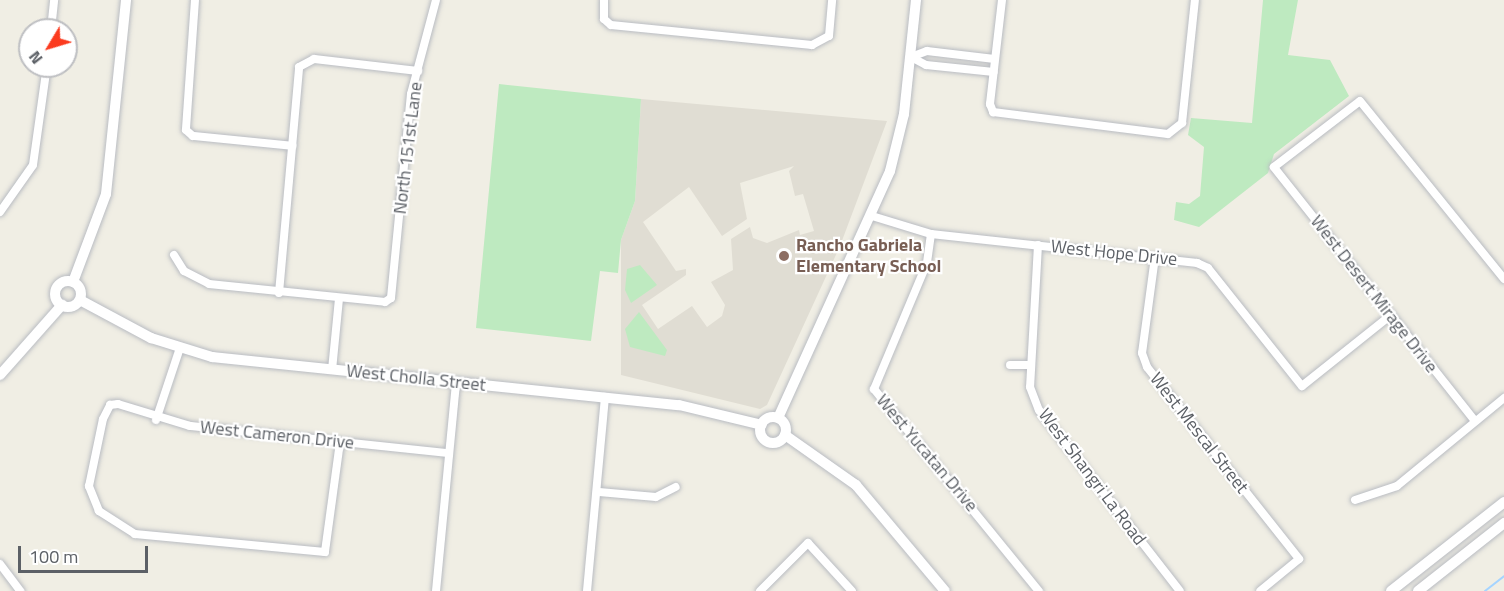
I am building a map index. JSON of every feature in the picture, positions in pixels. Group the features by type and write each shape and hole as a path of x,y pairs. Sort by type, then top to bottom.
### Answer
{"street":[{"path":"52,18 54,0"},
{"path":"62,305 56,291 73,282 96,234 106,194 126,0"},
{"path":"195,0 186,130 193,136 293,146"},
{"name":"North 151st Lane","path":"339,298 391,298 411,94 436,0"},
{"path":"604,0 604,20 611,25 812,45 825,42 832,0"},
{"path":"785,435 770,442 761,433 762,425 778,418 872,216 901,133 916,0"},
{"path":"1002,0 995,59 993,112 1179,131 1195,0"},
{"path":"911,57 927,51 995,59"},
{"path":"951,67 952,54"},
{"path":"911,57 951,67 994,72"},
{"path":"279,293 303,60 417,71"},
{"path":"0,212 33,165 45,78"},
{"name":"West Desert Mirage Drive","path":"1475,421 1274,167 1360,101 1504,279"},
{"name":"West Hope Drive","path":"872,216 931,234 1155,257 1208,268 1302,386 1391,315"},
{"name":"West Yucatan Drive","path":"931,234 925,269 874,389 1039,591"},
{"name":"West Shangri La Road","path":"1038,245 1029,365 1030,387 1039,410 1180,591"},
{"path":"174,255 184,271 209,284 339,298 332,370"},
{"name":"West Mescal Street","path":"1155,257 1142,353 1147,367 1299,559 1260,591"},
{"path":"2,370 62,305 80,300 73,282"},
{"name":"West Cholla Street","path":"80,300 180,348 212,357 693,406 762,425"},
{"path":"156,420 180,348"},
{"path":"1010,365 1029,365"},
{"path":"436,591 447,453 456,382"},
{"path":"587,591 599,492 605,397"},
{"path":"1355,500 1396,486 1504,398"},
{"name":"West Cameron Drive","path":"340,442 325,552 135,534 99,511 89,486 90,466 110,405 156,420 447,453"},
{"path":"778,418 785,435 856,485 945,591"},
{"path":"599,492 656,497 676,487"},
{"path":"1391,591 1504,502"},
{"path":"1418,591 1504,523"},
{"path":"760,591 801,546 808,543 819,549 852,591"},
{"path":"0,564 20,591"}],"shaded area":[{"name":"Rancho Gabriela Elementary School","path":"641,99 887,121 840,246 767,405 760,409 621,375 621,240 635,201","holes":["794,166 789,171 795,196 803,194 814,231 800,235 799,230 767,243 753,238 750,227 731,239 733,270 711,282 725,305 722,316 707,327 692,306 658,329 642,305 686,275 686,269 676,271 643,222 689,187 722,236 747,219 740,183"]}],"green space":[{"path":"1263,0 1298,0 1288,55 1330,60 1349,96 1274,154 1268,173 1199,227 1174,220 1176,202 1189,204 1200,196 1204,147 1188,135 1191,118 1252,123"},
{"path":"499,84 641,99 635,201 621,240 618,273 600,271 591,341 476,328"},
{"path":"640,265 657,285 631,303 625,290 627,269"},
{"path":"639,312 667,350 665,356 630,347 625,329"}],"waterway":[{"path":"1485,591 1504,576"}],"place":[{"name":"Rancho Gabriela Elementary School","path":"784,256"}]}
